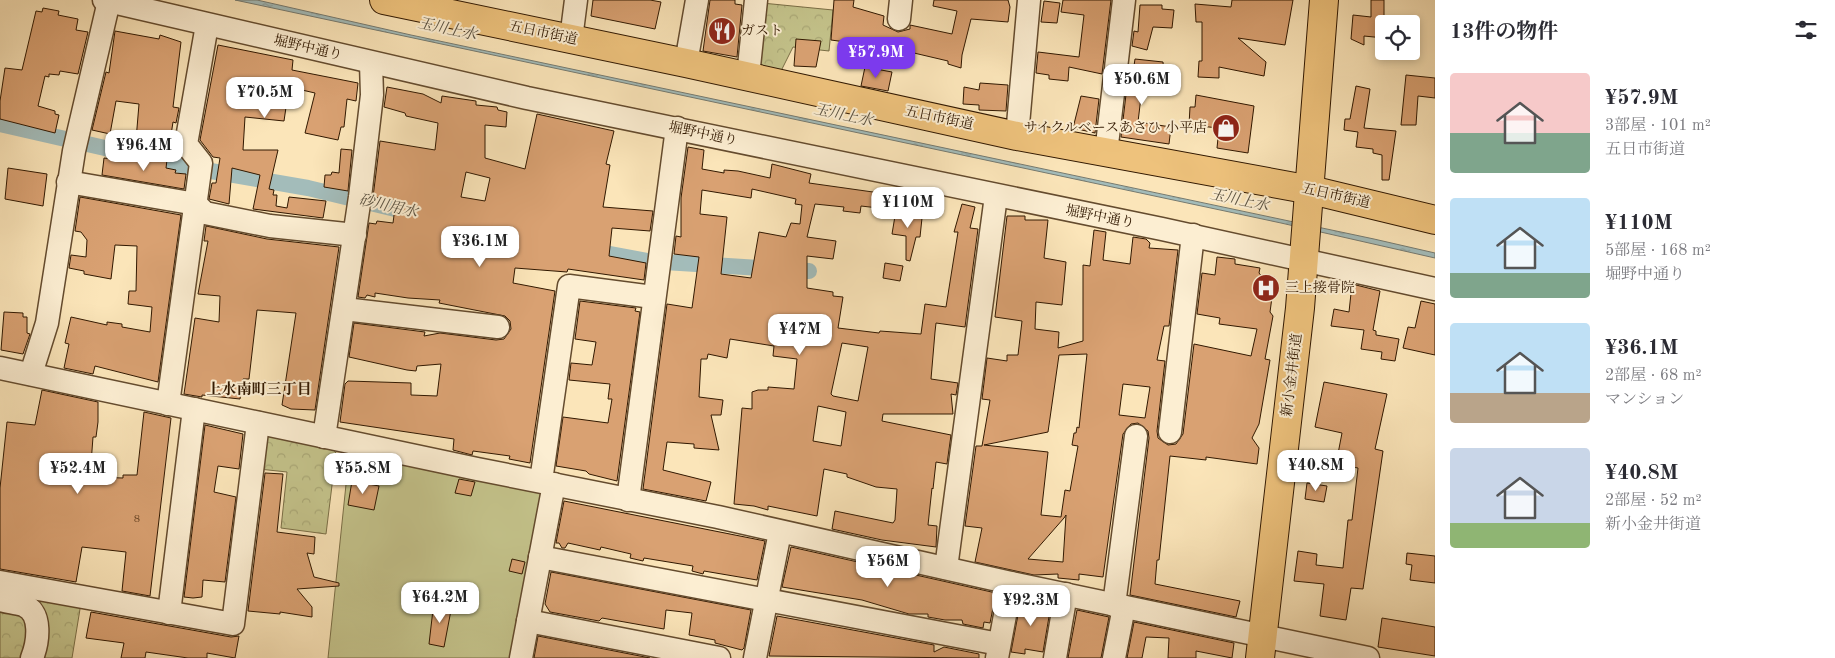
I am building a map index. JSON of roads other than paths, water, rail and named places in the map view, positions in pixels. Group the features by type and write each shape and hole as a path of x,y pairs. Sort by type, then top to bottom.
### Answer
{"main road":[{"name":"五日市街道","path":"384,0 748,76 1017,136 1106,153 1310,202 1435,220"},
{"path":"1310,202 1324,0"},
{"name":"新小金井街道","path":"1261,647 1310,202"}],"street":[{"path":"571,39 576,0"},
{"path":"686,63 697,0"},
{"path":"748,76 756,0"},
{"path":"1017,136 1030,0"},
{"path":"1106,153 1124,0"},
{"path":"31,374 47,323 75,143 107,1"},
{"name":"堀野中通り","path":"107,1 527,98 996,196 1193,235 1305,251 1435,288"},
{"path":"168,404 200,170 186,144 207,25"},
{"path":"324,437 359,204 372,95 371,63"},
{"path":"628,500 653,297 677,128"},
{"path":"68,182 196,204 205,212 270,226 355,235"},
{"path":"946,568 996,196"},
{"path":"1170,432 1193,235"},
{"path":"521,658 540,557 568,286 653,297"},
{"path":"344,309 498,327"},
{"path":"0,368 1066,594 1119,606 1261,647 1368,658"},
{"path":"169,612 194,409"},
{"path":"0,582 233,624 258,423"},
{"path":"1114,658 1136,436"},
{"path":"755,658 780,532"},
{"path":"540,557 767,600 998,651 1011,583"},
{"path":"1055,658 1066,594"},
{"path":"0,600 23,605 31,610 37,625 37,641 32,658"},
{"path":"528,621 719,658"}],"water":[{"path":"235,0 257,0 411,35 1374,239 1435,253 1435,258 1281,223"}],"waterway":[{"name":"砂川用水","path":"0,124 188,167 308,188 416,214"},
{"name":"砂川用水","path":"589,250 648,261 809,271"}],"place":[{"name":"ガスト","path":"722,31"},
{"name":"サイクルベースあさひ 小平店","path":"1226,128"},
{"name":"三上接骨院","path":"1266,288"}],"district":[{"name":"上水南町三丁目","path":"259,390"}],"water label":[{"name":"玉川上水","path":"447,30"},
{"name":"玉川上水","path":"843,116"},
{"name":"玉川上水","path":"1239,201"}]}
